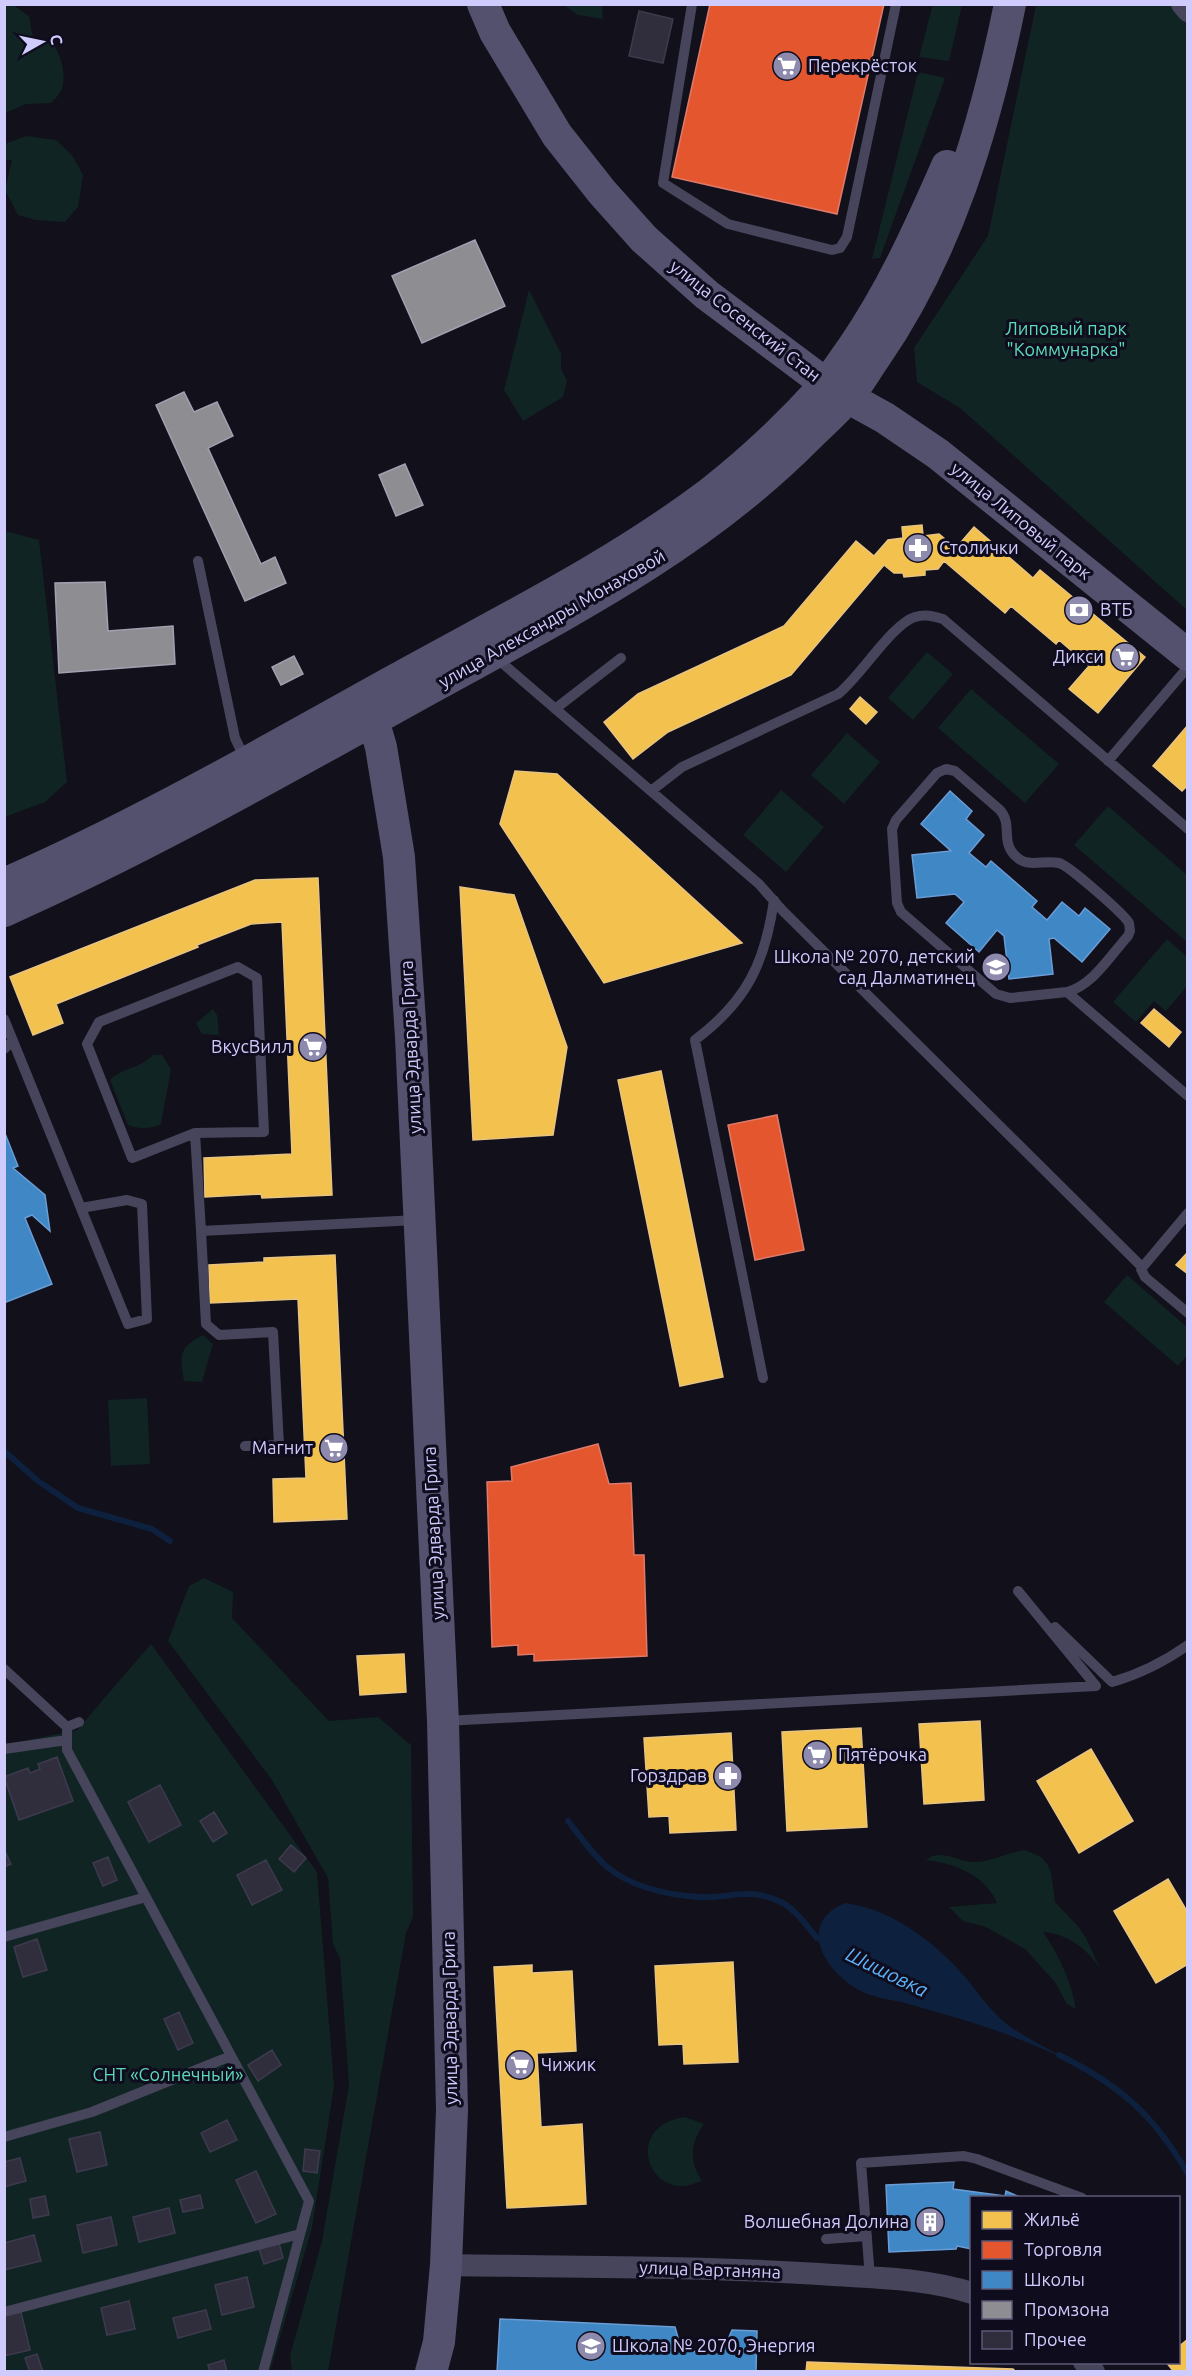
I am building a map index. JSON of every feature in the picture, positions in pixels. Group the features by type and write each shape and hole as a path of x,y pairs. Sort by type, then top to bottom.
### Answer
{"main road":[{"name":"улица Сосенский Стан","path":"483,4 495,32 557,135 602,192 644,238 706,295 837,391"},
{"name":"улица Александры Монаховой","path":"4,911 122,856 590,573 662,527 837,391 911,247 948,163 971,87 990,4"},
{"name":"улица Александры Монаховой","path":"4,884 111,834 246,762 492,655 602,594 676,548 726,511 773,471 837,391 900,320 932,258 968,171 1010,4"},
{"name":"улица Липовый парк","path":"837,391 885,418 938,454 1188,655"},
{"name":"улица Эдварда Грига","path":"368,709 381,747 399,857 411,1037 443,1721 452,2110 446,2265 439,2342 430,2372"}],"street":[{"path":"1182,4 1188,11"},
{"name":"улица Вартаняна","path":"446,2265 739,2269 940,2285 970,2292"}],"lane":[{"path":"692,4 663,183 728,224 832,250 840,248 847,237 896,4"},
{"path":"198,561 235,738 246,762"},
{"path":"651,791 682,768 838,694 852,682 902,624 925,615 943,619 1188,829"},
{"path":"492,655 774,900 1142,1266 1145,1277 1188,1313"},
{"path":"555,709 621,658"},
{"path":"1108,760 1188,667"},
{"path":"1067,992 1080,988 1091,979 1128,936 1130,923 1063,864 1027,862 1019,859 1007,846 1005,817 1000,810 955,771 946,769 937,773 896,820 892,829 899,909 904,916 996,994 1010,998 1067,992 1188,1096"},
{"path":"763,1378 695,1040 732,1008 748,986 766,943 774,900"},
{"path":"238,967 256,978 264,1132 195,1133 132,1158 87,1044 99,1022 238,967"},
{"path":"4,1019 9,1045 81,1208 128,1324 147,1319 142,1204 127,1200 81,1208"},
{"path":"195,1133 206,1324 219,1335 273,1332 279,1445 245,1446"},
{"path":"1142,1266 1188,1213"},
{"path":"201,1231 420,1220"},
{"path":"443,1721 1096,1686 1018,1591 1112,1682 1152,1668 1188,1645"},
{"path":"4,1669 67,1727 67,1750 309,2201 263,2372"},
{"path":"67,1727 79,1722"},
{"path":"4,1749 67,1740"},
{"path":"4,1937 146,1897"},
{"path":"4,2137 92,2112 231,2056"},
{"path":"870,2278 861,2163 964,2156 984,2161 1077,2196"},
{"path":"4,2312 300,2234"},
{"path":"826,2239 867,2236"}],"green space":[{"path":"5,4 13,5 29,16 33,38 50,39 57,50 64,78 60,93 51,103 26,104 5,113"},
{"path":"933,4 962,5 949,61 919,57"},
{"path":"564,5 602,5 603,19 578,15"},
{"name":"Липовый парк \"Коммунарка\"","path":"1036,5 1187,5 1187,610 960,408 917,382 914,348 988,236"},
{"path":"918,72 945,78 880,258 872,259"},
{"path":"26,136 56,140 72,155 83,175 78,207 65,222 36,220 18,215 5,190 12,160 5,160 5,144"},
{"path":"529,290 561,354 561,369 567,381 563,397 523,421 504,390"},
{"path":"5,531 39,540 67,782 45,802 5,817"},
{"path":"927,652 953,674 913,720 888,698"},
{"path":"971,689 1059,764 1025,803 938,728"},
{"path":"847,733 880,762 844,804 811,775"},
{"path":"781,790 824,827 786,872 743,835"},
{"path":"1108,806 1187,875 1187,942 1074,845"},
{"path":"1167,939 1187,957 1187,986 1166,1011 1154,1001 1136,1022 1113,1002"},
{"path":"213,1009 217,1015 219,1035 202,1034 196,1023"},
{"path":"153,1055 162,1055 171,1069 161,1124 150,1128 128,1125 110,1080 148,1060"},
{"path":"1127,1275 1187,1327 1187,1355 1178,1366 1104,1302"},
{"path":"203,1335 213,1344 202,1382 184,1381 182,1359 185,1349"},
{"path":"147,1398 150,1464 111,1466 108,1400"},
{"path":"204,1578 233,1592 232,1618 329,1721 378,1717 411,1745 413,1917 406,1933 328,2371 292,2371 290,2356 322,2241 349,2085 340,1958 333,1944 328,1878 272,1780 168,1641 189,1586"},
{"name":"СНТ «Солнечный»","path":"151,1644 317,1872 334,2086 312,2228 270,2371 5,2371 4,1745 77,1730"},
{"path":"1025,1850 1041,1857 1047,1864 1051,1872 1055,1902 1086,1938 1100,1968 1076,1943 1052,1933 1043,1932 1064,1969 1076,2009 1067,2004 1055,1982 1025,1949 986,1927 963,1921 949,1907 997,1903 985,1885 967,1872 947,1864 926,1860 943,1855 979,1862"},
{"path":"685,2117 704,2124 696,2138 693,2152 695,2166 702,2181 684,2186 670,2184 659,2178 648,2156 649,2143 655,2132 667,2122"}],"water":[{"path":"845,1903 877,1911 907,1926 946,1957 1003,2021 1066,2059 980,2025 881,1998 857,1989 834,1970 820,1946 819,1934 822,1922 830,1912"}],"building: Жильё":[{"path":"922,525 923,536 939,534 956,548 974,527 1033,578 1040,570 1145,657 1098,713 1069,689 1089,666 1059,640 1056,644 1011,606 1005,613 944,561 938,569 925,570 925,575 904,577 903,573 894,573 884,565 791,675 668,732 633,759 604,722 638,694 784,626 856,541 874,556 888,540 903,538 902,527"},
{"path":"860,697 877,712 866,724 850,709"},
{"path":"1188,725 1188,785 1182,791 1153,766"},
{"path":"515,771 557,774 742,943 604,983 500,824"},
{"path":"318,878 332,1195 262,1198 261,1194 205,1197 204,1158 292,1154 282,922 251,924 56,1004 63,1023 33,1035 10,977 255,880"},
{"path":"460,887 514,895 567,1047 553,1135 473,1140"},
{"path":"1154,1009 1181,1032 1169,1047 1141,1023"},
{"path":"661,1071 723,1377 680,1386 618,1080"},
{"path":"1188,1252 1188,1274 1176,1265"},
{"path":"335,1255 347,1519 274,1522 273,1479 306,1478 298,1299 210,1303 209,1265 264,1262 264,1258"},
{"path":"404,1654 406,1692 360,1695 357,1656"},
{"path":"980,1721 984,1800 924,1804 919,1724"},
{"path":"861,1728 867,1827 787,1831 782,1732"},
{"path":"731,1733 736,1830 670,1833 669,1816 649,1817 644,1738"},
{"path":"1091,1749 1133,1821 1079,1853 1037,1781"},
{"path":"1168,1879 1188,1913 1188,1964 1156,1983 1114,1911"},
{"path":"733,1962 738,2062 684,2064 683,2044 659,2045 655,1966"},
{"path":"532,1965 532,1973 572,1971 576,2051 537,2053 541,2127 582,2124 586,2204 507,2208 494,1967"},
{"path":"1188,2339 1188,2372 1174,2372 1168,2364 1180,2364 1180,2345"},
{"path":"807,2362 1013,2369 1016,2372 806,2372"}],"building: Торговля":[{"path":"710,4 884,4 837,214 672,177"},
{"path":"777,1115 804,1250 755,1260 728,1125"},
{"path":"598,1444 609,1484 631,1483 634,1555 644,1555 647,1656 534,1661 534,1654 518,1655 518,1645 492,1647 487,1482 512,1481 511,1467"}],"building: Школы":[{"path":"950,791 972,811 966,819 984,835 969,853 986,867 991,861 1037,901 1032,907 1047,920 1062,902 1079,916 1085,908 1110,929 1082,962 1054,938 1049,939 1053,974 1009,979 1004,936 997,930 979,952 946,923 964,902 955,894 917,898 912,855 951,851 921,824"},
{"path":"4,1131 18,1166 13,1168 45,1195 50,1231 32,1215 25,1218 52,1284 4,1303"},
{"name":"Волшебная Долина","path":"954,2182 953,2189 1005,2196 970,2196 970,2249 957,2246 956,2249 889,2252 886,2185"},
{"name":"Волшебная Долина","path":"1006,2191 1017,2196 1005,2196"},
{"name":"Школа № 2070, Энергия","path":"500,2319 675,2327 679,2341 685,2348 701,2354 718,2350 726,2344 732,2330 757,2331 756,2372 497,2372"}],"building: Промзона":[{"path":"475,240 505,306 422,343 392,276"},
{"path":"184,392 194,412 217,402 233,436 208,448 261,564 275,557 286,583 245,601 156,405"},
{"path":"405,464 423,505 396,516 379,475"},
{"path":"105,582 108,631 173,626 175,664 59,673 55,583"},
{"path":"294,656 303,674 281,685 272,667"}],"building: Прочее":[{"path":"639,11 673,19 663,63 629,56"},
{"path":"57,1757 73,1801 19,1820 4,1777 28,1768 30,1773 40,1769 38,1764"},
{"path":"160,1785 181,1825 149,1842 128,1802"},
{"path":"214,1812 227,1833 213,1842 200,1821"},
{"path":"291,1845 306,1858 294,1872 279,1859"},
{"path":"4,1849 11,1864 4,1867"},
{"path":"108,1857 117,1880 103,1886 93,1863"},
{"path":"266,1860 282,1890 252,1905 237,1875"},
{"path":"37,1939 47,1970 23,1977 14,1947"},
{"path":"179,2012 193,2043 178,2050 164,2019"},
{"path":"272,2050 281,2065 258,2081 248,2065"},
{"path":"227,2120 237,2140 210,2152 201,2133"},
{"path":"100,2132 107,2165 77,2172 69,2139"},
{"path":"305,2149 320,2151 317,2173 303,2171"},
{"path":"20,2158 26,2181 4,2187 4,2162"},
{"path":"256,2171 276,2214 256,2223 236,2180"},
{"path":"200,2195 203,2208 183,2212 180,2200"},
{"path":"45,2196 49,2215 33,2218 30,2199"},
{"path":"169,2208 175,2233 139,2242 133,2217"},
{"path":"111,2217 117,2245 83,2253 77,2225"},
{"path":"34,2235 41,2261 4,2270 4,2243"},
{"path":"279,2243 283,2258 264,2264 259,2249"},
{"path":"247,2277 254,2307 222,2315 215,2285"},
{"path":"129,2301 135,2329 107,2335 101,2308"},
{"path":"206,2310 211,2329 178,2338 173,2318"},
{"path":"21,2312 30,2350 4,2356 4,2316"},
{"path":"37,2354 43,2372 30,2372 25,2358"},
{"path":"224,2360 227,2372 210,2372 208,2365"}],"waterway":[{"path":"4,1451 38,1481 78,1508 152,1529 170,1541"},
{"name":"Шишовка","path":"568,1821 607,1867 628,1880 651,1889 687,1896 749,1894 769,1897 791,1909 817,1938 823,1940"},
{"name":"Шишовка","path":"1059,2055 1100,2078 1134,2104 1162,2135 1188,2174"}],"place":[{"name":"Перекрёсток","path":"787,66"},
{"name":"Столички","path":"918,548"},
{"name":"ВТБ","path":"1079,610"},
{"name":"Дикси","path":"1125,657"},
{"name":"Школа № 2070, детский сад Далматинец","path":"996,967"},
{"name":"ВкусВилл","path":"313,1047"},
{"name":"Магнит","path":"334,1448"},
{"name":"Пятёрочка","path":"817,1755"},
{"name":"Горздрав","path":"728,1776"},
{"name":"Чижик","path":"520,2065"},
{"name":"Волшебная Долина","path":"930,2222"},
{"name":"Школа № 2070, Энергия","path":"591,2346"}]}
